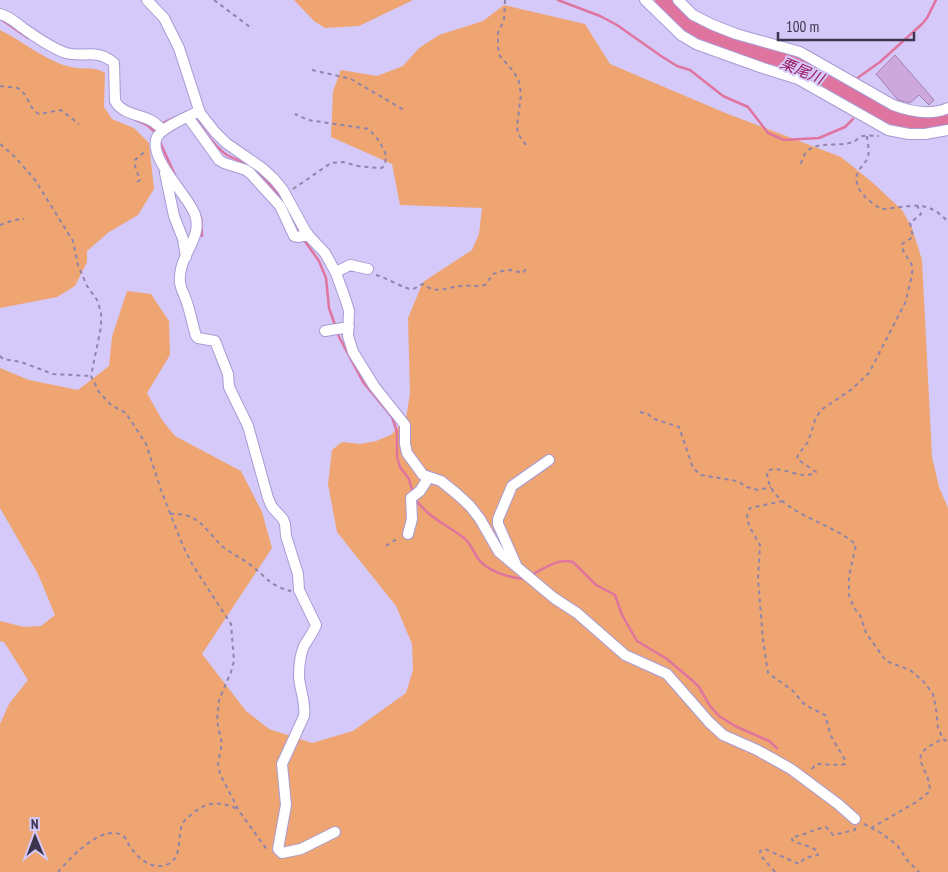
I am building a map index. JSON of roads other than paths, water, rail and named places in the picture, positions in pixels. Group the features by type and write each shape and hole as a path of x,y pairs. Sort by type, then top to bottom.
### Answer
{"street":[{"path":"147,0 164,18 176,39 199,111 226,143 262,168 274,179 308,234 325,253 336,272 349,311 348,336 353,352 374,386 405,425 406,453 423,475 441,481 470,506 480,519 499,552 554,598 577,613 624,655 667,674 709,722 723,735 783,764 816,787 855,819"},
{"path":"645,0 680,35 696,44 798,79 888,130 910,134 925,134 948,130"},
{"path":"678,0 693,15 712,25 736,34 800,52 907,110 925,112 948,108"},
{"path":"0,14 6,15 34,35 65,52 91,53 111,60 114,63 115,101 117,105 122,109 151,120 164,130"},
{"path":"186,257 183,239 174,216 165,169 156,144 157,138 164,130 199,111"},
{"path":"188,117 219,160 246,170 278,203 296,238 308,234"},
{"path":"165,169 195,213 197,231 181,269 180,288 188,303 196,336 215,341 218,346 222,362 228,374 229,387 248,426 268,498 272,507 285,524 286,536 298,574 300,593 316,625 303,648 300,660 299,675 300,689 305,708 304,716 282,764 286,805 278,849 280,852 301,849 335,832"},
{"path":"336,272 350,265 368,269"},
{"path":"325,332 348,327"},
{"path":"518,567 498,524 498,519 512,486 549,460"},
{"path":"408,534 412,519 411,498 420,491 429,477"}],"waterway":[{"path":"558,0 600,16 617,25 677,66 690,70 723,96 748,107 768,133 784,140 819,138 845,127 853,119"},
{"name":"栗尾川","path":"663,0 690,26 722,42 778,58 804,69 904,123 942,122 948,120"},
{"path":"856,79 880,62 922,24 936,0"},
{"path":"2,20 28,38"},
{"path":"163,123 174,118"},
{"path":"134,119 147,125 156,133"},
{"path":"197,120 218,148 227,155 251,167 268,182 280,198 299,231"},
{"path":"160,142 175,175"},
{"path":"199,213 202,236"},
{"path":"304,240 319,261 326,278 329,308 335,325"},
{"path":"337,333 363,382 392,417 397,432 397,457 400,467 409,479 413,493"},
{"path":"415,499 432,516 466,540 477,557 486,566 505,575 525,579"},
{"path":"533,574 557,562 573,562 596,585 615,595 622,615 637,641 667,659 694,682 719,716 735,726 769,741 777,748"}]}
